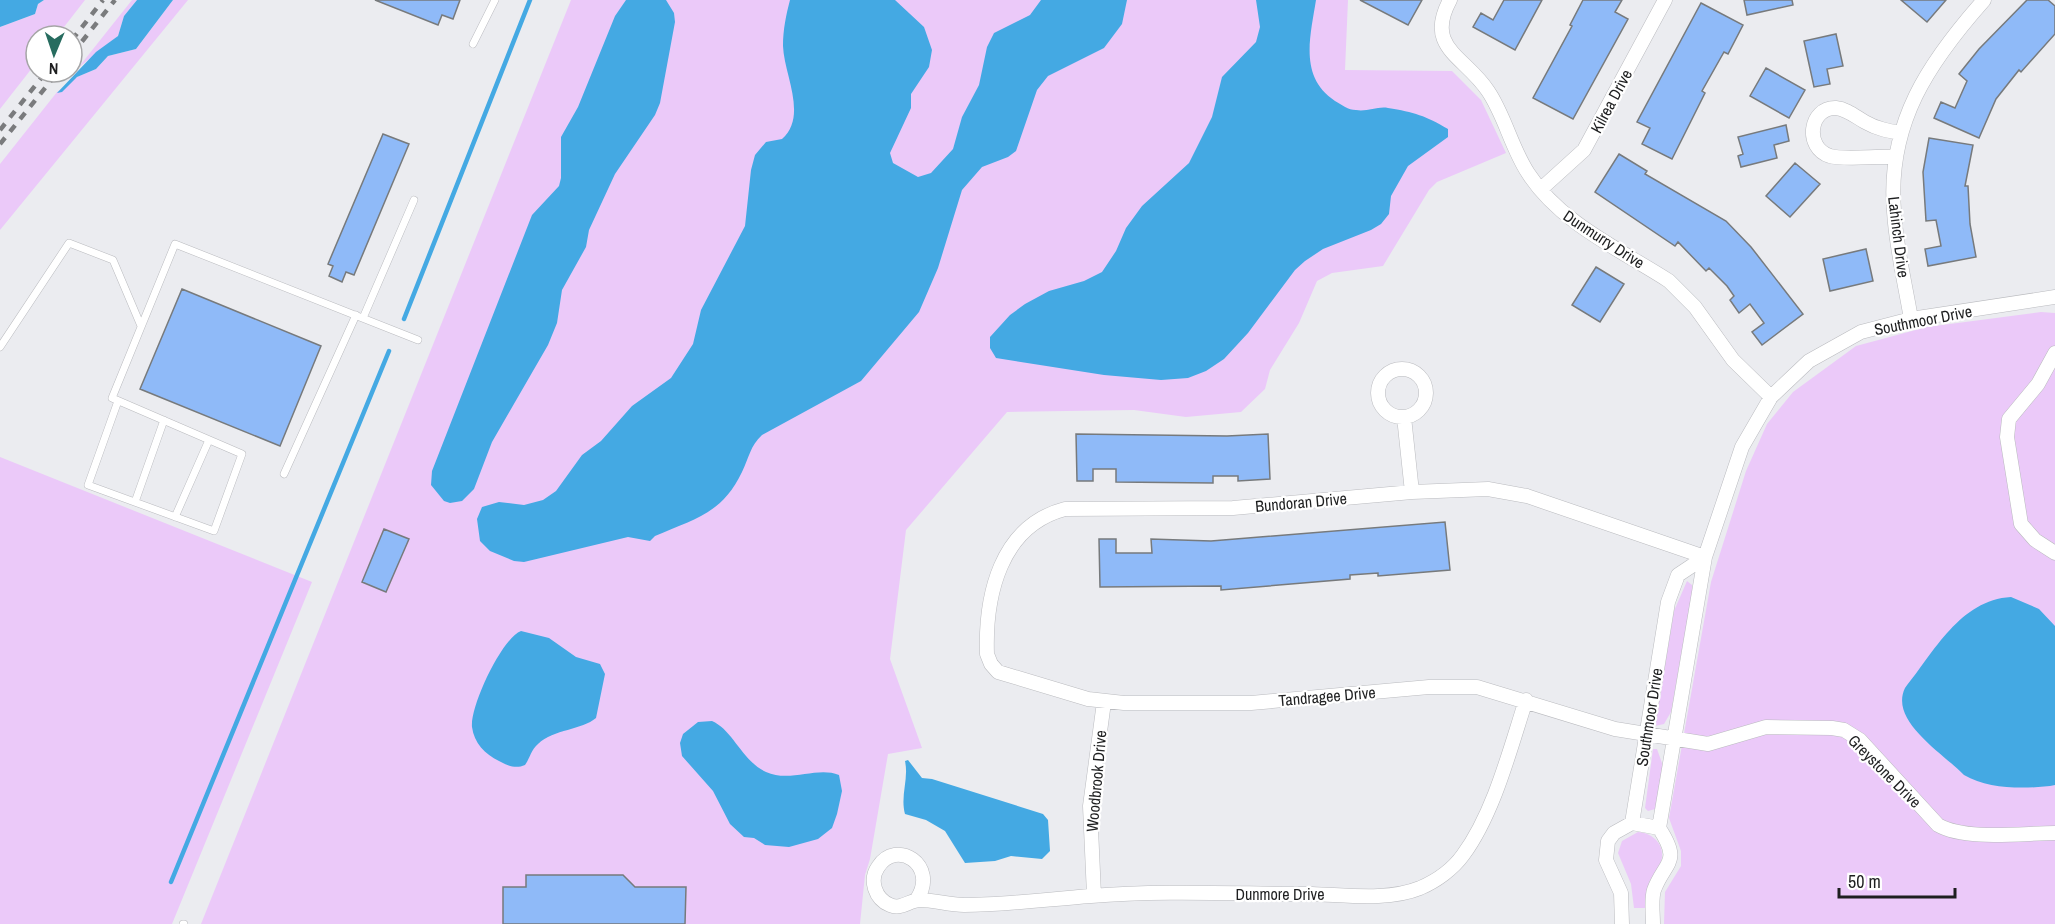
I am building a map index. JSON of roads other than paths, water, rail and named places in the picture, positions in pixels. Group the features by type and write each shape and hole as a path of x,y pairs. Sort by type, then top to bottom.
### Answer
{"street":[{"name":"Dunmurry Drive","path":"1450,0 1440,21 1443,41 1486,88 1528,173 1570,218 1670,281 1682,292 1733,360 1771,397"},
{"name":"Kilrea Drive","path":"1541,189 1584,150 1665,0"},
{"name":"Lahinch Drive","path":"1911,319 1894,210 1895,157 1918,87 1949,39 1984,0"},
{"path":"1895,157 1829,156 1816,146 1812,135 1814,122 1819,114 1829,108 1840,108 1881,129 1901,133"},
{"name":"Southmoor Drive","path":"1659,828 1705,557 1742,447 1771,397 1809,361 1846,339 1885,325 2055,297"},
{"path":"2055,353 2038,384 2009,419 2007,437 2017,511 2021,524 2035,540 2055,553"},
{"path":"1404,417 1412,492"},
{"name":"Bundoran Drive","path":"987,654 991,591 1000,565 1031,526 1054,512 1080,507 1233,508 1473,488 1505,491 1705,557"},
{"name":"Southmoor Drive","path":"1632,823 1668,602 1678,575 1705,557"},
{"name":"Tandragee Drive","path":"987,654 991,664 998,672 1104,702 1251,703 1453,686 1478,687 1615,729 1674,739"},
{"name":"Dunmore Drive","path":"917,899 963,905 1139,893 1378,895 1419,888 1449,870 1473,840 1500,775 1526,700"},
{"name":"Woodbrook Drive","path":"1094,895 1090,818 1104,702"},
{"name":"Greystone Drive","path":"1674,739 1716,743 1753,729 1766,727 1844,730 1860,740 1938,825 1945,829 1968,834 2055,833"},
{"path":"1622,924 1622,893 1606,860 1605,851 1614,833 1632,823 1659,828 1671,855 1667,870 1654,891 1653,924"}],"lane":[{"path":"472,44 495,0"},
{"path":"285,474 414,200"},
{"path":"0,347 69,243 113,260 141,326"},
{"path":"118,401 88,485 214,531 242,454 112,398 175,244 418,340"},
{"path":"135,502 164,420"},
{"path":"175,517 209,440"}],"water":[{"path":"0,0 44,0 38,4 35,14 0,27"},
{"path":"137,0 173,0 136,49 108,56 96,69 84,74 84,65 96,52 118,36 124,16"},
{"path":"626,0 666,0 674,13 675,22 660,103 655,115 615,174 589,230 586,247 562,290 557,323 548,345 492,442 474,489 462,501 450,503 444,501 431,485 432,471 532,215 559,186 561,137 578,107 615,16"},
{"path":"790,0 895,0 924,27 932,50 929,67 911,94 911,108 890,153 893,163 918,177 931,173 953,149 962,117 979,85 987,47 994,33 1030,15 1041,0 1127,0 1122,24 1104,48 1048,76 1037,90 1016,151 1008,157 982,167 962,190 938,268 919,312 861,381 762,435 750,452 734,486 716,506 694,519 655,536 650,541 628,537 524,562 514,561 490,551 480,541 477,519 482,507 499,502 524,505 543,500 556,491 582,455 601,441 632,406 671,378 693,344 701,310 745,226 751,170 755,155 766,142 782,139 790,130 793,119 793,95 783,46"},
{"path":"1256,0 1316,0 1310,42 1312,69 1316,80 1335,101 1353,110 1384,108 1420,115 1448,129 1448,137 1408,166 1391,196 1389,214 1381,224 1323,249 1305,261 1295,270 1248,333 1224,359 1206,371 1188,378 1161,380 1104,375 996,358 990,348 990,337 1010,315 1049,291 1084,281 1102,272 1116,251 1126,228 1142,206 1189,163 1212,117 1222,77 1256,42 1260,27"},
{"path":"66,84 70,84 62,92 57,93"},
{"path":"2011,597 2039,609 2055,626 2055,785 2028,788 2006,787 1973,780 1964,775 1932,747 1911,724 1902,700 1905,688 1950,630 1977,607 1993,600"},
{"path":"521,631 549,638 576,657 600,664 605,674 596,718 545,739 534,749 525,765 515,767 502,763 485,751 475,738 472,727 476,704 489,674 505,646 513,636"},
{"path":"712,721 726,731 750,761 766,772 784,776 822,772 839,775 842,791 832,828 818,839 789,847 765,845 754,838 744,837 730,824 713,791 682,756 680,743 683,734 698,722"},
{"path":"908,760 922,778 932,779 1043,814 1048,820 1050,851 1042,859 1011,856 995,861 965,863 945,831 926,820 905,814 903,801 905,761"}],"waterway":[{"path":"404,319 530,0"},
{"path":"171,882 389,351"}],"railway":[{"path":"84,25 103,0"},
{"path":"84,39 115,0"},
{"path":"0,130 36,84"},
{"path":"0,144 48,84"}]}
